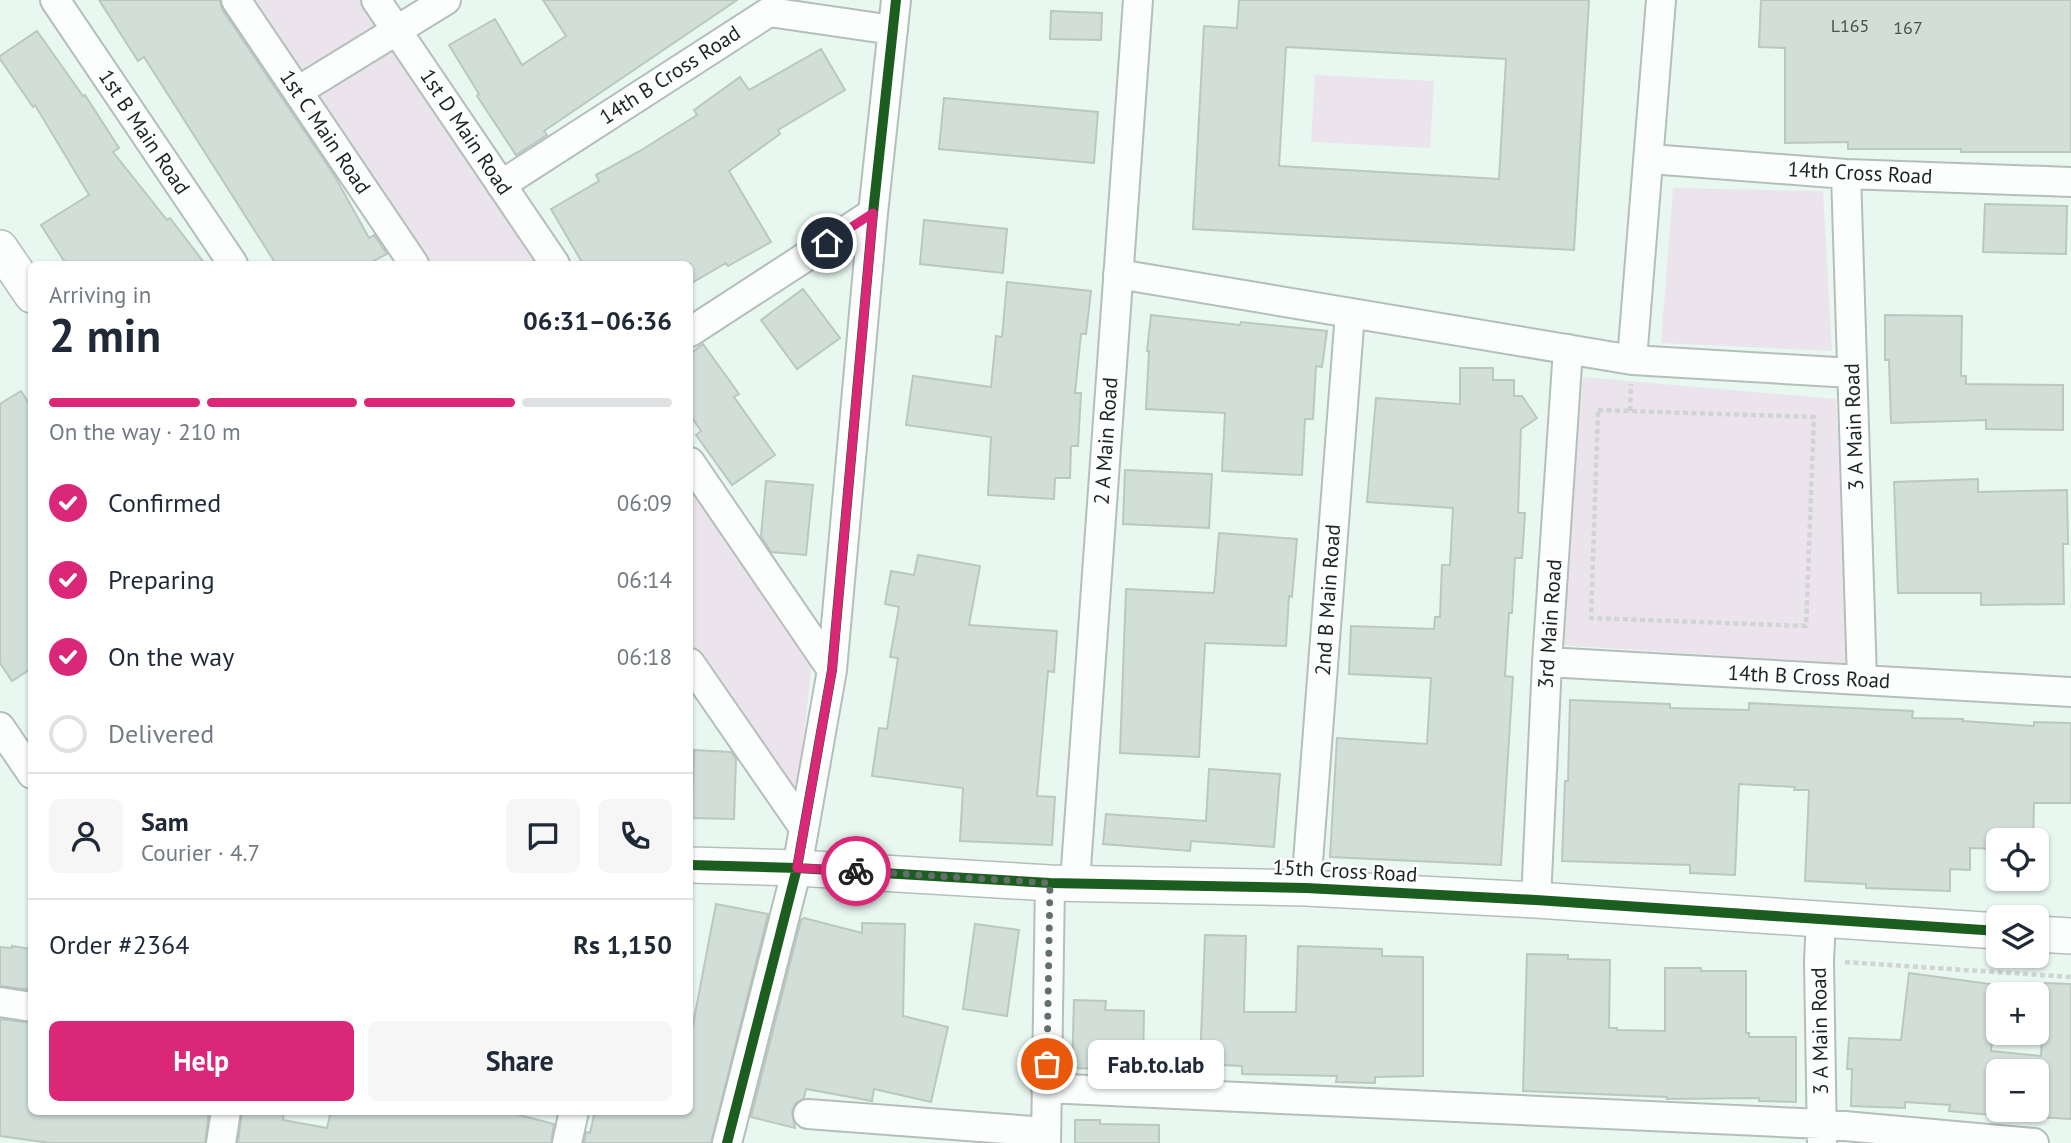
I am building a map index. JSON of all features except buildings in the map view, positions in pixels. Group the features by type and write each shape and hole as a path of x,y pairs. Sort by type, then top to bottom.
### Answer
{"street":[{"name":"1st B Main Road","path":"55,0 231,261"},
{"name":"1st C Main Road","path":"236,0 412,261"},
{"name":"1st D Main Road","path":"376,0 553,261"},
{"path":"298,91 446,0"},
{"path":"727,1143 797,868 832,670 873,213 897,0"},
{"name":"2 A Main Road","path":"1046,1138 1046,1088 1118,274 1138,0"},
{"path":"1632,360 1661,0"},
{"name":"14th B Cross Road","path":"501,184 769,12 893,30"},
{"name":"14th Cross Road","path":"1650,159 1846,174 2071,182"},
{"name":"3 A Main Road","path":"1846,174 1862,680"},
{"path":"693,330 873,213"},
{"path":"0,248 28,289"},
{"path":"1118,274 1632,360 1852,373"},
{"name":"2nd B Main Road","path":"1306,888 1350,313"},
{"name":"3rd Main Road","path":"1536,900 1547,662 1568,349"},
{"path":"693,466 832,670"},
{"name":"14th B Cross Road","path":"1547,662 2071,692"},
{"path":"693,667 804,828"},
{"path":"0,727 28,768"},
{"name":"15th Cross Road","path":"693,865 797,868 1063,883 1306,888 1536,900 1986,930"},
{"name":"3 A Main Road","path":"1821,918 1819,961 1822,1134"},
{"path":"2049,935 2071,936"},
{"path":"0,1002 28,1006"},
{"path":"1046,1088 1822,1134 2017,1142"},
{"path":"808,1114 917,1133 1046,1138"},
{"path":"221,1143 225,1115"},
{"path":"568,1143 572,1115"}],"path":[{"path":"1598,410 1630,411 1814,417 1806,626 1591,618 1598,410"},
{"path":"1837,962 2071,977"}],"shaded area":[{"path":"248,0 365,0 383,26 299,75"},
{"path":"393,43 542,260 423,261 311,98"},
{"path":"1315,75 1434,81 1430,148 1311,142"},
{"path":"1673,188 1823,191 1832,351 1661,343"},
{"path":"1583,377 1836,399 1850,664 1560,645"},
{"path":"693,488 812,665 797,793 693,646"}],"cycle path":[{"path":"727,1143 797,868 832,670 873,213 896,0"},
{"path":"693,865 797,868 1050,883 1306,888 1536,900 1986,930"}],"way so far":[{"path":"856,871 1050,883 1047,1064"}],"place":[{"name":"Fab.to.lab","path":"1047,1064"}],"route":[{"path":"827,243 873,213 832,670 797,868 856,871"}]}
